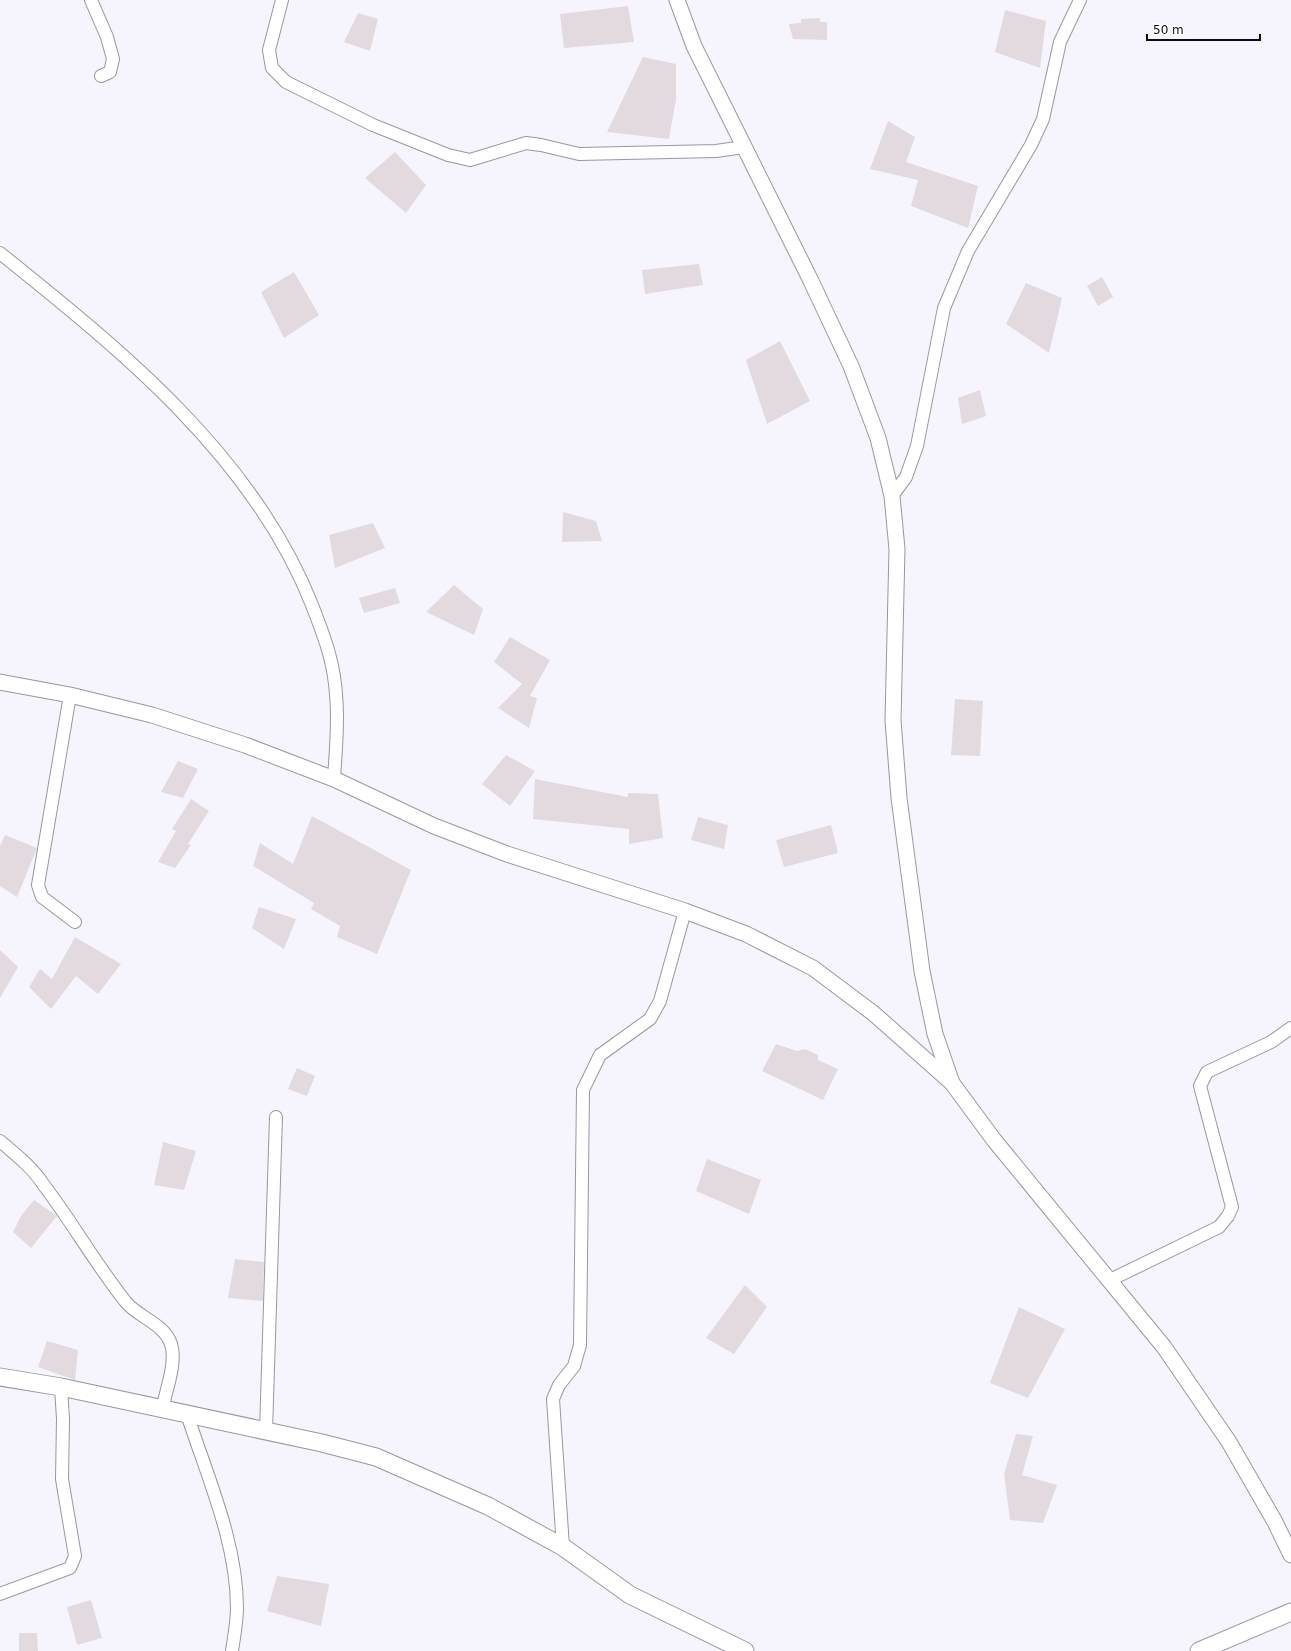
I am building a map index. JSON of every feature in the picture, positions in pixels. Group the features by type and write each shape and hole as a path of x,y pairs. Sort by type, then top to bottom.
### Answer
{"main road":[{"path":"0,1377 61,1387 322,1443 376,1457 488,1506 563,1547 630,1595 745,1651"},
{"path":"1199,1651 1291,1612"}],"street":[{"path":"91,0 107,37 113,59 110,72 101,76"},
{"path":"282,0 269,50 272,68 286,82 373,126 448,156 470,160 526,143 542,145 579,154 716,151 744,147"},
{"path":"677,0 694,46 851,366 878,438 892,496 897,549 893,720 899,798 922,971 935,1034 952,1083"},
{"path":"892,496 906,477 916,446 944,308 968,251 1031,145 1043,119 1060,42 1080,0"},
{"path":"0,253 85,321 186,416 235,471 274,529 302,580 327,643 335,683 338,724 334,779"},
{"path":"0,682 70,695 152,715 246,745 334,779 434,826 507,854 686,911 746,934 814,968 873,1013 952,1083 994,1140 1164,1347 1229,1442 1275,1522 1291,1555"},
{"path":"70,695 38,885 42,897 75,922"},
{"path":"563,1547 553,1399 559,1385 574,1366 580,1345 583,1090 600,1055 650,1019 660,1001 686,911"},
{"path":"1110,1280 1218,1227 1228,1216 1232,1207 1200,1086 1207,1072 1270,1042 1291,1028"},
{"path":"266,1431 276,1117"},
{"path":"0,1141 27,1165 43,1183 100,1270 127,1304 159,1328 171,1342 174,1356 162,1409"},
{"path":"0,1594 70,1568 76,1556 62,1479 63,1419 61,1387"},
{"path":"187,1414 222,1522 234,1566 237,1609 232,1651"}],"building":[{"path":"628,6 634,42 564,48 560,14"},
{"path":"1005,10 1046,21 1040,68 995,52"},
{"path":"358,13 378,19 370,51 344,42"},
{"path":"820,18 820,22 827,22 827,40 793,39 789,24 801,23 801,19"},
{"path":"643,57 676,64 676,99 669,139 607,132"},
{"path":"888,121 915,137 906,162 978,186 968,228 911,206 918,180 870,169"},
{"path":"395,152 426,185 406,213 365,178"},
{"path":"699,264 703,285 645,294 642,270"},
{"path":"294,272 319,315 284,338 261,292"},
{"path":"1102,277 1113,297 1098,306 1087,286"},
{"path":"1026,283 1062,298 1049,353 1006,324"},
{"path":"780,341 810,401 767,424 746,360"},
{"path":"980,390 986,416 962,424 958,398"},
{"path":"563,512 596,521 602,541 562,542"},
{"path":"373,523 385,548 335,568 329,535"},
{"path":"454,585 483,609 474,635 426,612"},
{"path":"395,588 400,603 364,613 359,598"},
{"path":"510,637 550,660 530,696 537,698 529,728 498,708 522,684 494,662"},
{"path":"955,699 983,701 980,756 951,755"},
{"path":"506,755 535,771 510,806 482,784"},
{"path":"178,761 198,769 183,798 161,792"},
{"path":"535,779 628,797 628,793 658,794 663,838 629,844 629,829 533,819"},
{"path":"191,799 209,811 188,844 191,845 175,868 158,862 176,831 172,829"},
{"path":"312,816 411,870 377,954 337,937 340,926 311,909 314,903 253,866 260,843 293,864"},
{"path":"698,817 728,825 724,849 691,840"},
{"path":"831,825 838,853 784,867 776,840"},
{"path":"5,835 37,848 17,897 0,886 0,846"},
{"path":"259,907 296,919 284,949 252,928"},
{"path":"75,937 121,964 98,994 76,976 51,1009 29,987 40,969 52,979"},
{"path":"0,950 18,967 0,998"},
{"path":"776,1044 797,1051 805,1049 818,1055 818,1060 838,1069 823,1100 762,1071"},
{"path":"297,1068 315,1076 307,1096 288,1089"},
{"path":"163,1142 196,1151 184,1190 154,1185"},
{"path":"707,1159 761,1180 749,1214 696,1191"},
{"path":"34,1200 57,1216 31,1248 13,1232 21,1216"},
{"path":"235,1259 264,1262 263,1301 228,1298"},
{"path":"745,1285 767,1307 734,1354 706,1338"},
{"path":"1019,1307 1065,1329 1028,1398 990,1383"},
{"path":"47,1341 78,1350 75,1380 38,1367"},
{"path":"1016,1434 1033,1436 1022,1475 1057,1485 1043,1523 1010,1520 1004,1474"},
{"path":"277,1576 329,1584 321,1626 267,1611"},
{"path":"91,1600 102,1638 77,1645 67,1607"},
{"path":"19,1633 37,1633 38,1651 19,1651"}]}
